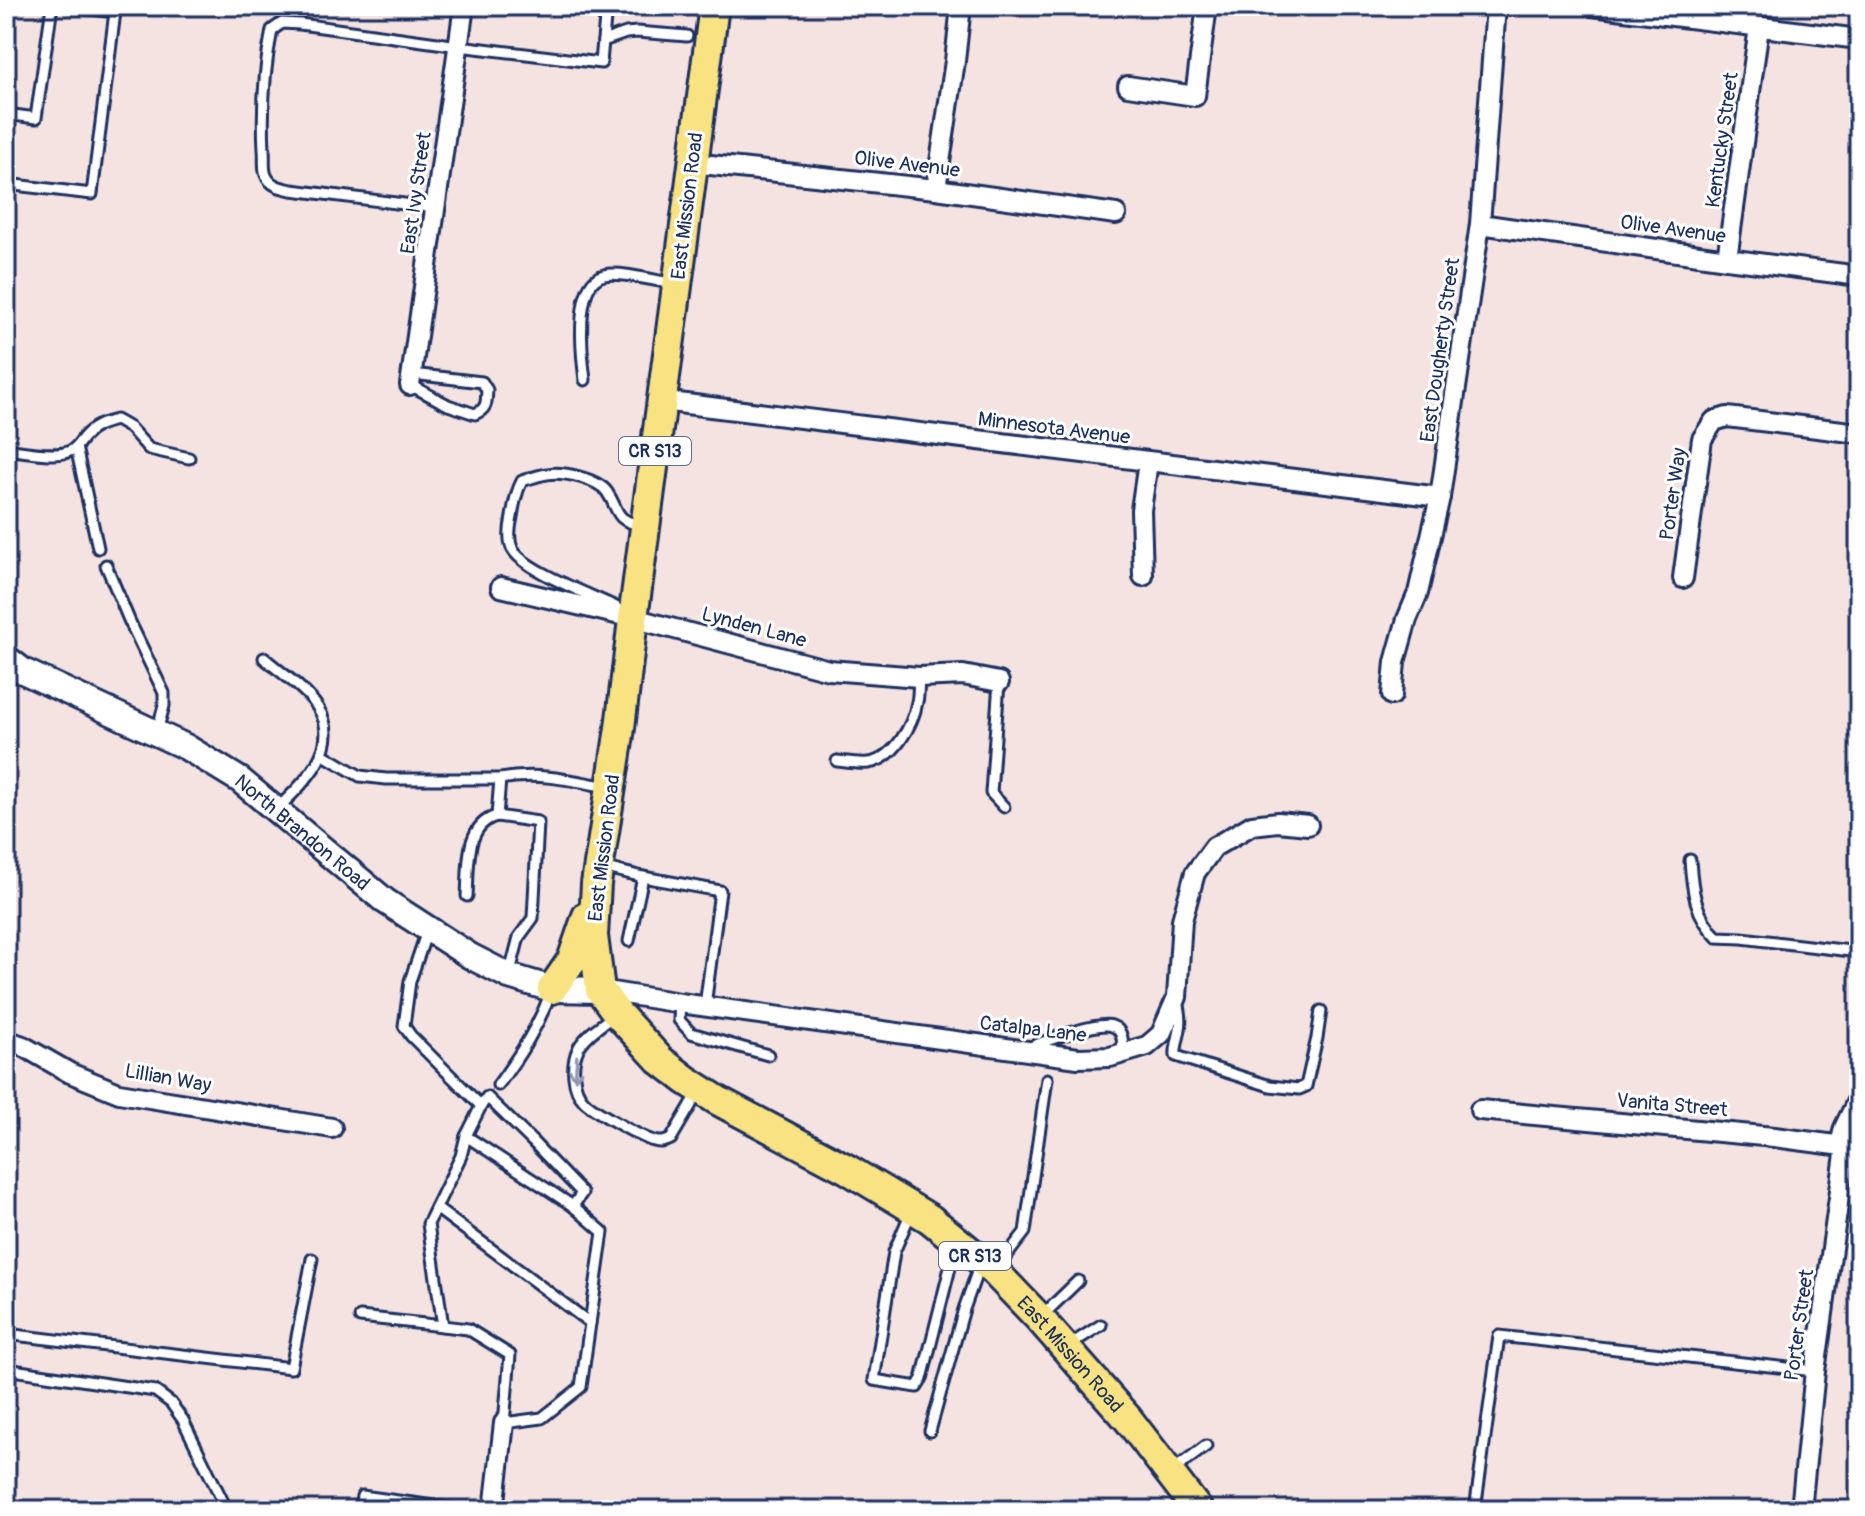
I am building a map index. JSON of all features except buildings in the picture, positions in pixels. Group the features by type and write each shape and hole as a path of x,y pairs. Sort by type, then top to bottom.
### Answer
{"main road":[{"name":"East Mission Road","path":"714,6 598,875 593,936 600,990 660,1060 700,1089 847,1169 930,1219 988,1266 1039,1318 1128,1419 1198,1510"},
{"path":"552,989 572,960 598,875"}],"street":[{"name":"East Ivy Street","path":"411,380 464,6"},
{"path":"936,189 961,6"},
{"path":"1128,86 1195,96 1207,6"},
{"name":"East Dougherty Street","path":"1392,695 1395,662 1418,593 1440,497 1480,224 1496,6"},
{"path":"1592,6 1859,39"},
{"name":"Kentucky Street","path":"1727,259 1759,27"},
{"name":"Olive Avenue","path":"692,163 936,189 1116,214"},
{"name":"Olive Avenue","path":"1480,224 1859,276"},
{"name":"Minnesota Avenue","path":"662,401 1440,497"},
{"name":"Porter Way","path":"1683,578 1702,439 1714,421 1727,417 1859,433"},
{"path":"1143,576 1141,510 1148,462"},
{"name":"Lynden Lane","path":"501,587 633,615 829,670 919,677 963,675 999,682"},
{"name":"North Brandon Road","path":"6,658 23,671 186,747 240,780 385,901 470,956 509,976 552,989 600,990"},
{"name":"Catalpa Lane","path":"600,990 1024,1051 1078,1058 1110,1057 1147,1046 1161,1034 1177,997 1182,920 1195,873 1214,847 1252,825 1278,822 1308,825"},
{"name":"Lillian Way","path":"6,1040 23,1046 70,1073 119,1093 332,1128"},
{"name":"Porter Street","path":"1801,1510 1815,1371 1848,1147 1844,1128 1859,1097"},
{"name":"Vanita Street","path":"1480,1110 1774,1137 1848,1147"},
{"path":"494,1510 504,1423"}],"lane":[{"path":"6,114 36,118 52,6"},
{"path":"6,184 92,194 115,12 69,6"},
{"path":"436,208 275,186 266,175 263,103 272,30 282,23 601,63 606,6"},
{"path":"603,41 626,33 687,36"},
{"path":"585,380 582,322 588,290 595,280 608,274 677,284"},
{"path":"411,380 482,382 487,390 485,406 483,411 475,414 448,405 411,380"},
{"path":"6,449 68,452 101,423 116,420 130,428 149,449 189,458"},
{"path":"76,447 98,548"},
{"path":"633,615 549,576 523,560 512,548 509,529 516,491 522,481 551,473 595,481 605,489 620,518 645,526"},
{"path":"106,565 164,693 164,706 156,734"},
{"path":"264,658 306,694 318,707 327,726 322,754 310,776 276,810"},
{"path":"837,761 870,763 888,754 898,744 917,703 919,677"},
{"path":"999,682 991,793 1004,807"},
{"path":"322,754 360,776 386,779 557,777 611,788"},
{"path":"497,816 500,779"},
{"path":"467,896 470,852 476,827 487,818 497,816 538,822 533,918 519,937 509,976"},
{"path":"1690,860 1692,892 1698,910 1717,937 1859,952"},
{"path":"598,875 643,877 720,891 705,1006"},
{"path":"629,941 643,877"},
{"path":"428,929 410,981 404,1026 481,1106"},
{"path":"498,1085 535,1029 552,989"},
{"path":"1177,997 1181,1027 1176,1056 1270,1086 1299,1089 1306,1086 1321,1011"},
{"path":"680,1003 679,1020 691,1033 768,1055"},
{"path":"617,1013 579,1048 573,1064 575,1087 584,1101 633,1132 664,1143 671,1139 700,1089"},
{"path":"1024,1051 1052,1039 1110,1025 1121,1034 1122,1053"},
{"path":"930,1431 964,1309 988,1266 1025,1232 1047,1079"},
{"path":"443,1326 428,1224 461,1156 466,1136 487,1097 582,1193 573,1206"},
{"path":"360,1317 468,1329 510,1355 504,1423 542,1418 581,1387 603,1232 573,1206 466,1136"},
{"path":"436,1208 590,1323"},
{"path":"912,1208 894,1252 874,1380 917,1387 922,1379 956,1241"},
{"path":"6,1334 291,1368 312,1259"},
{"path":"1039,1318 1078,1281"},
{"path":"1065,1347 1101,1325"},
{"path":"1475,1510 1499,1336 1815,1371"},
{"path":"6,1369 155,1391 171,1403 183,1420 226,1508"},
{"path":"1169,1473 1206,1446"},
{"path":"360,1510 362,1496 463,1510"}]}
